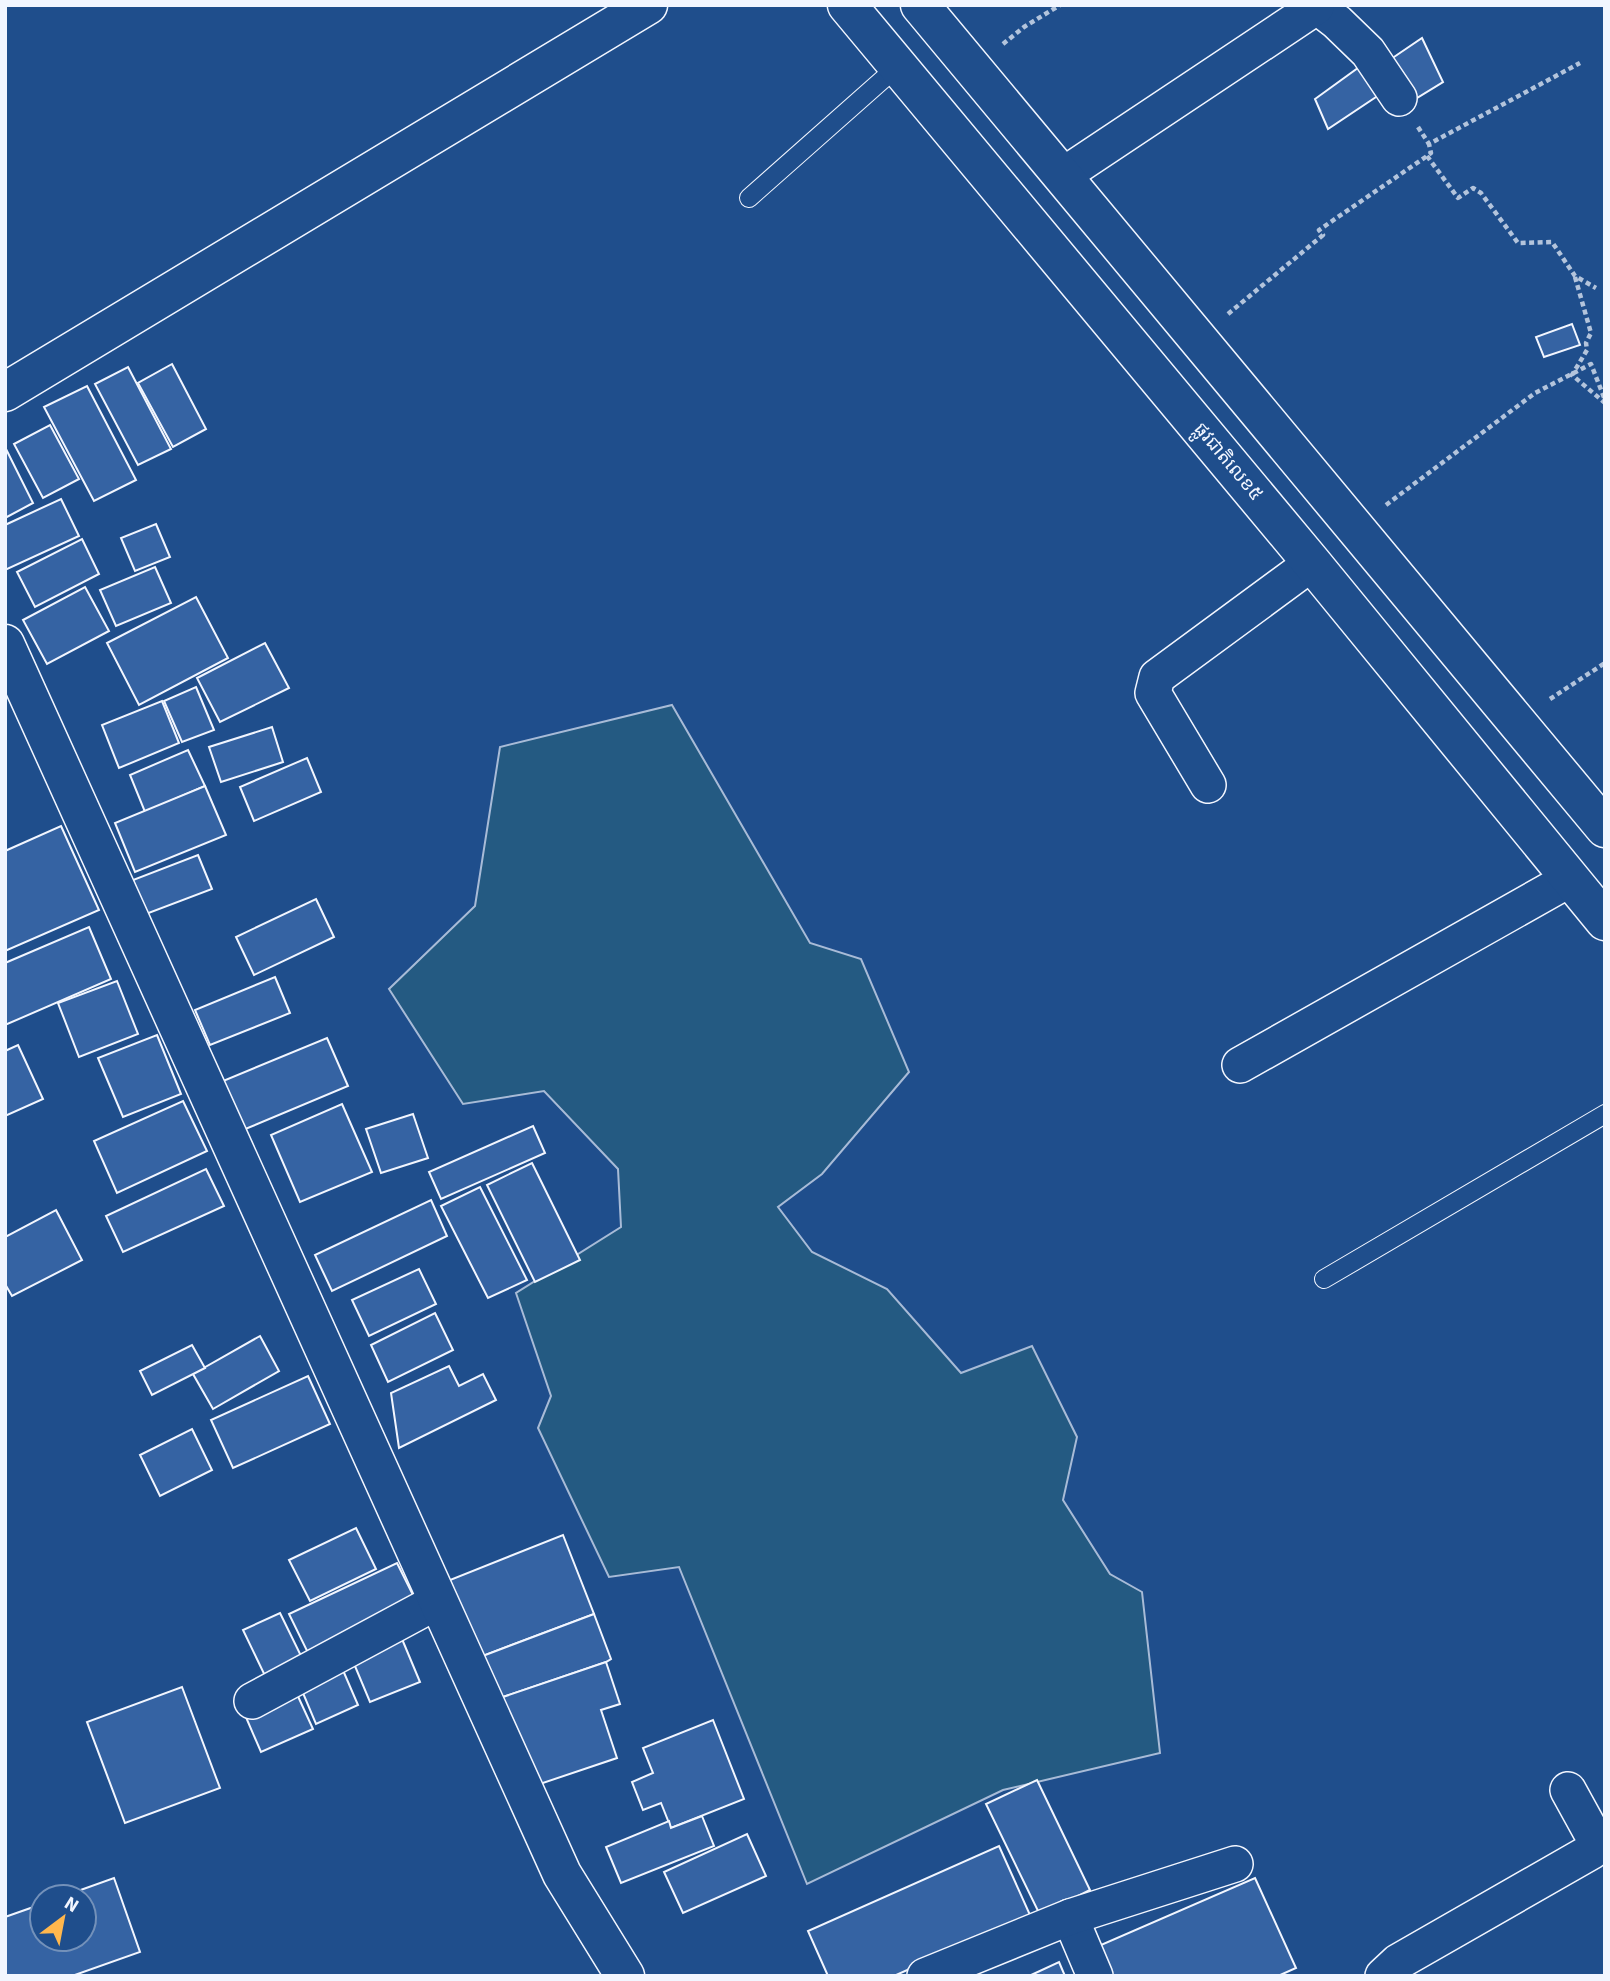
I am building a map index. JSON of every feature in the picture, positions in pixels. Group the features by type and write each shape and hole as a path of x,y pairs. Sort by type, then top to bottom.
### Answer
{"main road":[{"path":"5,392 648,5"},
{"name":"ផ្លូវជាតិលេខ៥","path":"847,5 1312,563 1605,921"},
{"path":"920,5 1605,828"},
{"path":"5,644 562,1874 625,1976"}],"street":[{"path":"1062,176 1315,6 1338,22 1368,52 1399,98"},
{"path":"1208,785 1153,693 1157,677 1312,563"},
{"path":"1240,1065 1570,879"},
{"path":"252,1701 438,1601"},
{"path":"1383,1976 1398,1962 1592,1850 1595,1839 1568,1790"},
{"path":"925,1976 1070,1917 1234,1864"},
{"path":"1070,1917 1095,1976"}],"lane":[{"path":"749,198 898,66"},
{"path":"1324,1279 1605,1114"}],"path":[{"path":"970,66 1060,5"},
{"path":"1197,339 1323,235 1319,230 1431,153 1429,144 1580,63"},
{"path":"1427,156 1458,198 1473,188 1481,193 1518,243 1552,242 1575,276 1591,333 1586,343 1587,350 1572,375"},
{"path":"1575,276 1595,288"},
{"path":"1354,528 1535,393 1591,364 1605,402"},
{"path":"1572,375 1605,402"},
{"path":"1516,721 1605,663"}],"shaded area":[{"path":"672,705 810,943 861,959 909,1072 822,1174 778,1207 812,1252 887,1289 961,1373 1032,1346 1077,1437 1063,1500 1110,1574 1142,1592 1160,1753 1003,1790 807,1884 679,1567 609,1577 538,1428 551,1396 516,1293 621,1227 618,1169 544,1091 463,1104 389,989 475,906 500,747"}],"building":[{"path":"1422,38 1443,82 1412,101 1391,59"},
{"path":"1369,60 1388,89 1328,129 1315,99"},
{"path":"1572,324 1580,345 1544,357 1536,337"},
{"path":"172,364 206,429 173,447 138,383"},
{"path":"128,367 171,449 138,465 95,384"},
{"path":"87,386 136,480 94,501 44,407"},
{"path":"50,425 79,479 43,498 14,444"},
{"path":"5,450 33,503 5,518"},
{"path":"61,499 79,536 5,570 5,525"},
{"path":"156,524 170,557 135,571 121,538"},
{"path":"82,539 99,574 35,607 17,572"},
{"path":"155,567 171,603 116,626 100,590"},
{"path":"85,587 109,631 47,664 23,620"},
{"path":"196,597 228,658 139,705 107,643"},
{"path":"265,643 289,688 220,722 197,678"},
{"path":"196,687 214,730 182,742 164,701"},
{"path":"162,701 179,743 119,768 102,725"},
{"path":"272,727 283,762 221,782 209,747"},
{"path":"188,750 205,786 145,812 130,775"},
{"path":"307,758 321,792 254,821 240,787"},
{"path":"205,786 226,835 135,872 115,823"},
{"path":"61,826 99,910 5,951 5,851"},
{"path":"198,855 212,889 146,914 133,880"},
{"path":"316,899 334,937 254,975 236,937"},
{"path":"89,927 111,979 5,1025 5,963"},
{"path":"275,977 290,1013 210,1045 195,1010"},
{"path":"117,981 138,1034 79,1057 58,1003"},
{"path":"157,1035 181,1094 123,1117 98,1058"},
{"path":"327,1038 348,1086 243,1130 223,1081"},
{"path":"18,1045 43,1099 5,1116 5,1051"},
{"path":"183,1101 207,1151 117,1193 94,1141"},
{"path":"342,1104 372,1172 300,1202 271,1135"},
{"path":"413,1114 428,1158 381,1173 366,1129"},
{"path":"533,1126 545,1153 441,1199 429,1172"},
{"path":"532,1163 580,1260 535,1282 487,1185"},
{"path":"206,1169 224,1206 123,1252 106,1216"},
{"path":"480,1187 527,1280 488,1298 441,1206"},
{"path":"431,1200 447,1236 332,1291 315,1255"},
{"path":"56,1210 82,1260 12,1296 5,1284 5,1237"},
{"path":"419,1269 436,1304 369,1336 352,1300"},
{"path":"435,1313 453,1350 388,1382 371,1345"},
{"path":"260,1336 279,1371 213,1409 193,1374"},
{"path":"192,1345 205,1368 152,1395 140,1371"},
{"path":"449,1366 459,1386 483,1374 496,1400 399,1448 391,1393"},
{"path":"308,1376 330,1424 233,1468 211,1420"},
{"path":"192,1429 212,1470 160,1496 140,1455"},
{"path":"356,1528 376,1569 310,1601 289,1560"},
{"path":"563,1535 594,1614 480,1657 450,1580"},
{"path":"397,1563 419,1607 311,1659 289,1614"},
{"path":"280,1613 305,1664 268,1682 243,1630"},
{"path":"594,1614 611,1659 494,1700 480,1657"},
{"path":"402,1639 420,1682 370,1702 352,1659"},
{"path":"606,1662 620,1704 601,1710 617,1758 525,1789 494,1700"},
{"path":"342,1668 358,1705 316,1724 300,1686"},
{"path":"182,1687 220,1788 125,1823 87,1722"},
{"path":"296,1692 313,1729 261,1752 245,1715"},
{"path":"713,1720 744,1799 671,1828 661,1803 643,1810 632,1782 653,1773 643,1748"},
{"path":"1037,1780 1090,1890 1040,1915 986,1804"},
{"path":"702,1816 714,1846 621,1883 606,1847 669,1821 671,1828"},
{"path":"747,1834 766,1876 683,1913 664,1872"},
{"path":"999,1846 1030,1915 894,1976 828,1976 808,1931"},
{"path":"114,1878 140,1952 72,1976 5,1976 5,1917 28,1909 28,1953 98,1953 98,1884"},
{"path":"1255,1878 1296,1968 1278,1976 1106,1976 1094,1948"},
{"path":"1059,1962 1065,1976 1029,1976"}]}
